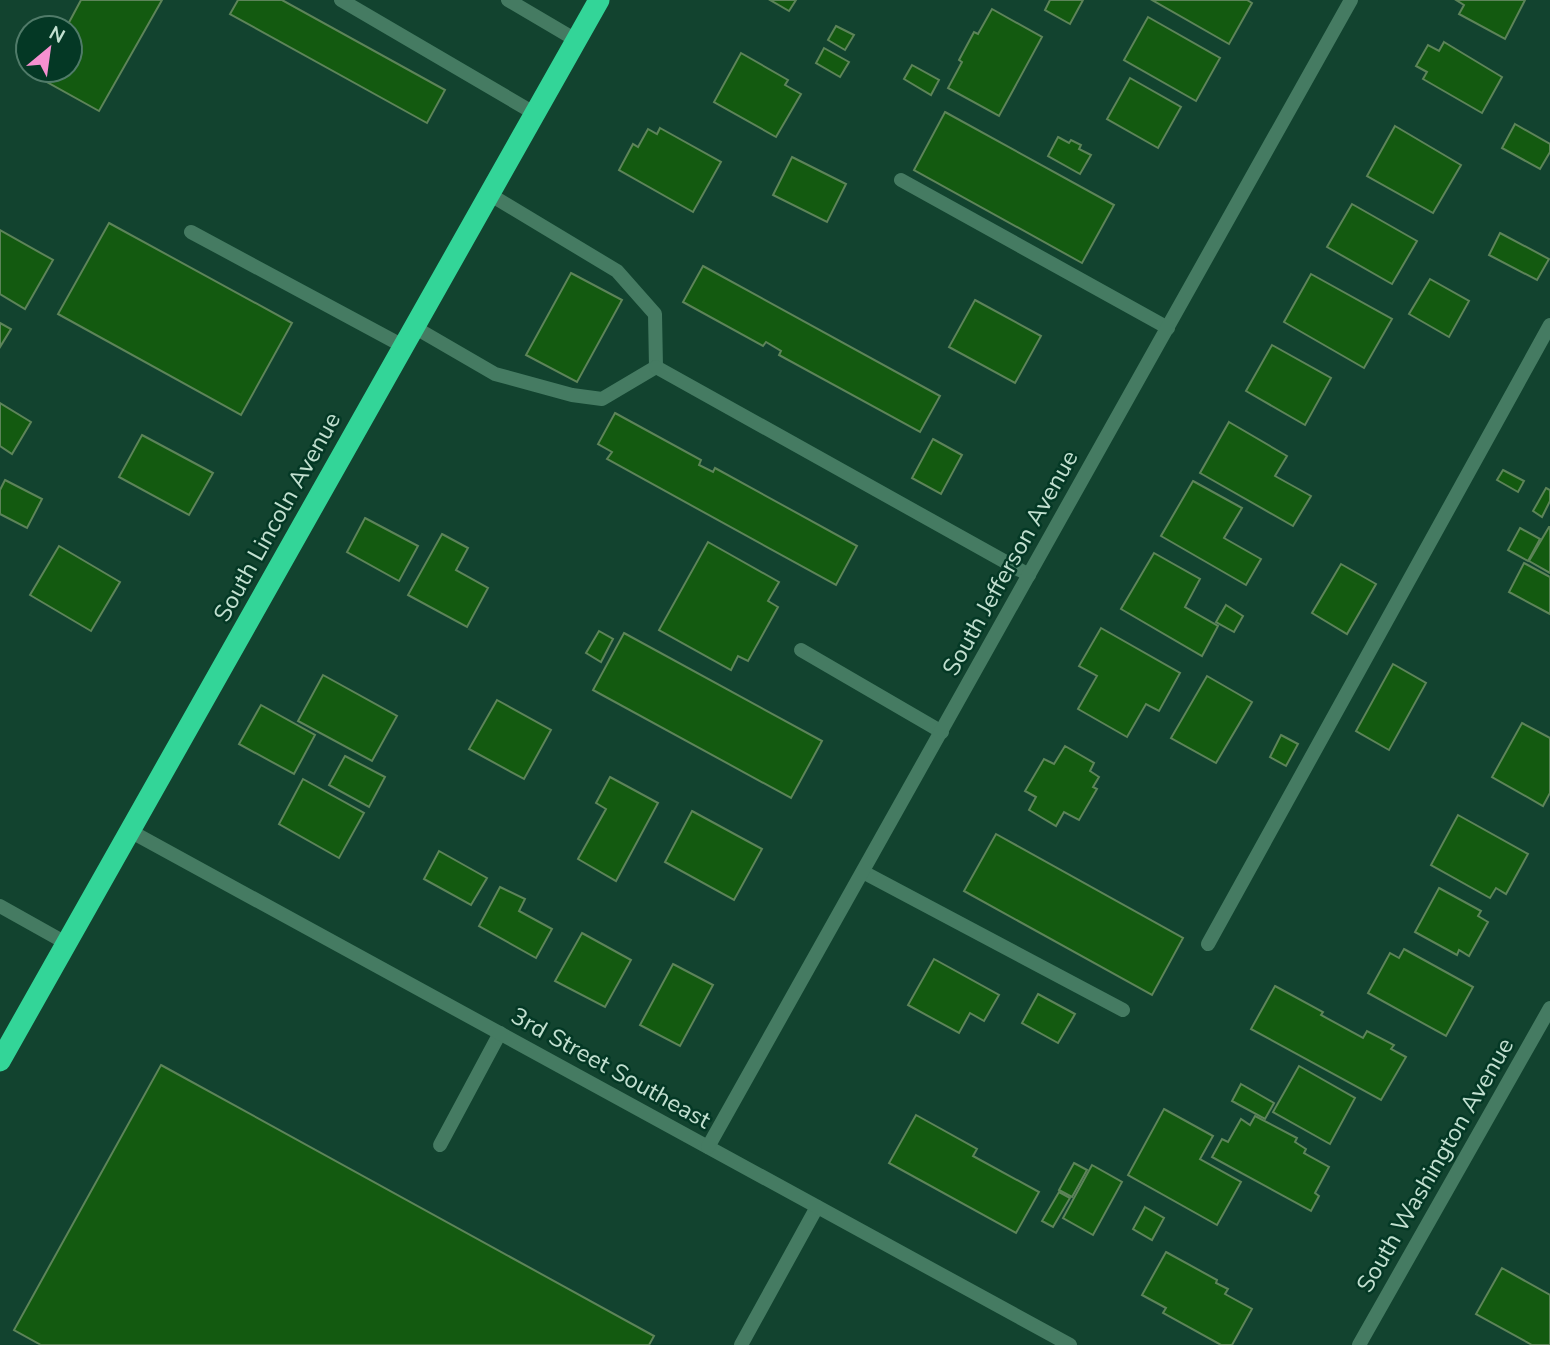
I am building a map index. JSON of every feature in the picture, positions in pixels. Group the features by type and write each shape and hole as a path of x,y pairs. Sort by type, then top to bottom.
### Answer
{"highway":[{"name":"South Lincoln Avenue","path":"0,1061 598,0"}],"street":[{"path":"341,0 534,113"},
{"path":"508,0 576,40"},
{"name":"South Jefferson Avenue","path":"708,1147 1352,0"},
{"path":"901,180 1168,328"},
{"path":"489,194 617,271 655,314 656,367"},
{"path":"191,232 403,346"},
{"path":"1208,944 1550,325"},
{"path":"414,327 495,374 572,395 603,399 656,367"},
{"path":"656,367 1029,575"},
{"path":"801,650 942,732"},
{"name":"3rd Street Southeast","path":"130,831 1070,1345"},
{"path":"863,872 1124,1010"},
{"path":"0,906 66,943"},
{"name":"South Washington Avenue","path":"1359,1345 1550,1008"},
{"path":"440,1146 500,1033"},
{"path":"741,1345 817,1207"}],"building":[{"path":"81,0 162,0 99,111 51,84 84,84 84,14 74,14"},
{"path":"238,0 282,0 445,90 427,123 230,14"},
{"path":"770,0 796,0 789,11"},
{"path":"1050,0 1083,0 1070,24 1045,10"},
{"path":"1152,0 1247,0 1252,3 1229,44"},
{"path":"1456,0 1525,0 1505,39 1459,14 1464,5"},
{"path":"992,9 1042,37 999,116 948,88 974,32 978,34"},
{"path":"1148,17 1220,58 1196,101 1124,60"},
{"path":"836,26 854,35 845,50 828,40"},
{"path":"1444,42 1502,77 1482,113 1423,79 1427,72 1416,66 1428,45 1439,51"},
{"path":"824,48 849,62 840,77 816,63"},
{"path":"741,53 788,80 785,85 801,94 776,137 714,102"},
{"path":"912,65 939,80 931,95 904,79"},
{"path":"1130,78 1181,107 1158,148 1107,119"},
{"path":"945,112 1114,205 1082,263 914,170"},
{"path":"1515,124 1550,144 1550,152 1540,169 1502,148"},
{"path":"1395,126 1461,165 1433,213 1367,176"},
{"path":"660,128 721,162 693,212 619,170 633,144 638,147 648,129 657,134"},
{"path":"1058,137 1081,145 1079,149 1091,155 1080,174 1048,156"},
{"path":"792,157 846,184 827,222 773,195"},
{"path":"1352,204 1417,241 1392,284 1327,247"},
{"path":"109,223 292,323 241,415 58,314"},
{"path":"0,230 53,260 25,309 0,294"},
{"path":"1500,233 1549,259 1537,280 1489,255"},
{"path":"703,266 940,396 920,432 779,355 781,351 766,342 763,346 683,302"},
{"path":"571,273 622,300 577,382 526,355"},
{"path":"1311,274 1392,319 1364,368 1284,322"},
{"path":"1430,279 1469,301 1449,337 1409,314"},
{"path":"975,300 1041,336 1015,383 949,347"},
{"path":"0,323 11,329 0,347"},
{"path":"1272,345 1331,378 1305,425 1246,391"},
{"path":"0,403 31,422 12,454 0,446"},
{"path":"615,413 701,460 699,465 713,472 715,468 857,546 836,585 607,459 612,452 598,444"},
{"path":"1229,422 1287,456 1275,476 1311,496 1293,526 1200,473"},
{"path":"142,435 213,473 189,515 119,477"},
{"path":"933,439 962,455 941,494 912,478"},
{"path":"1503,470 1524,481 1518,492 1497,480"},
{"path":"5,480 42,499 27,528 0,514 0,490"},
{"path":"1193,481 1242,508 1224,538 1261,559 1246,585 1161,536"},
{"path":"1546,488 1550,490 1550,501 1542,517 1533,511"},
{"path":"365,518 418,546 399,581 347,552"},
{"path":"1550,527 1550,573 1529,561"},
{"path":"1520,528 1540,539 1528,561 1508,550"},
{"path":"442,534 468,548 456,570 488,588 467,627 408,595"},
{"path":"708,542 779,582 768,601 778,607 748,661 738,656 731,670 659,630"},
{"path":"59,546 120,582 91,631 30,595"},
{"path":"1154,553 1200,579 1185,607 1218,626 1202,656 1121,609"},
{"path":"1524,563 1550,577 1550,614 1509,592"},
{"path":"1341,564 1376,584 1347,634 1312,613"},
{"path":"1226,605 1243,616 1234,632 1216,622"},
{"path":"1101,628 1180,673 1159,711 1146,704 1127,737 1078,709 1097,676 1079,666"},
{"path":"599,631 613,639 601,662 586,653"},
{"path":"624,633 822,741 791,798 593,690"},
{"path":"1393,664 1426,683 1389,750 1356,731"},
{"path":"323,675 397,716 372,761 298,721"},
{"path":"1207,676 1252,702 1216,763 1171,738"},
{"path":"497,700 551,730 524,779 469,749"},
{"path":"261,705 315,735 294,774 239,744"},
{"path":"1522,723 1550,738 1550,793 1543,806 1492,777"},
{"path":"1281,735 1298,744 1286,766 1270,757"},
{"path":"1065,746 1094,763 1090,771 1099,777 1093,787 1097,789 1079,820 1064,812 1056,826 1029,810 1036,797 1025,791 1044,759 1054,764"},
{"path":"345,756 385,777 369,807 329,785"},
{"path":"610,777 658,803 616,881 578,859 606,809 596,803"},
{"path":"303,779 364,813 339,858 279,824"},
{"path":"692,811 762,849 734,900 665,862"},
{"path":"1458,815 1528,854 1506,894 1496,888 1490,898 1431,865"},
{"path":"996,834 1183,938 1152,995 964,891"},
{"path":"439,851 487,878 471,905 424,879"},
{"path":"500,887 525,899 519,911 552,929 536,958 479,926"},
{"path":"1439,888 1481,911 1478,916 1488,922 1469,956 1459,950 1457,955 1415,932"},
{"path":"582,933 631,960 605,1007 555,981"},
{"path":"1404,949 1473,987 1446,1036 1368,993 1390,953 1399,958"},
{"path":"934,959 999,995 984,1021 970,1013 959,1033 908,1005"},
{"path":"673,964 713,985 680,1046 640,1025"},
{"path":"1275,986 1363,1038 1367,1031 1394,1045 1391,1049 1406,1057 1381,1100 1251,1029"},
{"path":"1038,994 1075,1014 1058,1043 1022,1023"},
{"path":"161,1065 654,1336 649,1345 41,1345 14,1330"},
{"path":"1299,1066 1355,1098 1330,1144 1273,1112"},
{"path":"1241,1084 1274,1103 1265,1119 1232,1101"},
{"path":"1164,1109 1213,1136 1200,1159 1241,1182 1217,1225 1128,1175"},
{"path":"916,1115 977,1149 973,1156 1039,1192 1016,1233 889,1163"},
{"path":"1255,1116 1297,1138 1295,1142 1306,1149 1304,1153 1329,1167 1315,1193 1319,1196 1311,1211 1212,1157 1222,1139 1228,1142 1241,1119 1250,1125"},
{"path":"1074,1163 1087,1170 1072,1197 1059,1190"},
{"path":"1092,1165 1122,1182 1093,1235 1063,1218"},
{"path":"1059,1192 1070,1198 1053,1227 1042,1221"},
{"path":"1145,1207 1164,1218 1152,1240 1133,1229"},
{"path":"1166,1252 1217,1280 1216,1283 1228,1289 1225,1294 1252,1309 1232,1345 1221,1345 1163,1313 1166,1308 1142,1295"},
{"path":"1502,1268 1550,1295 1550,1345 1532,1345 1476,1314"}]}
